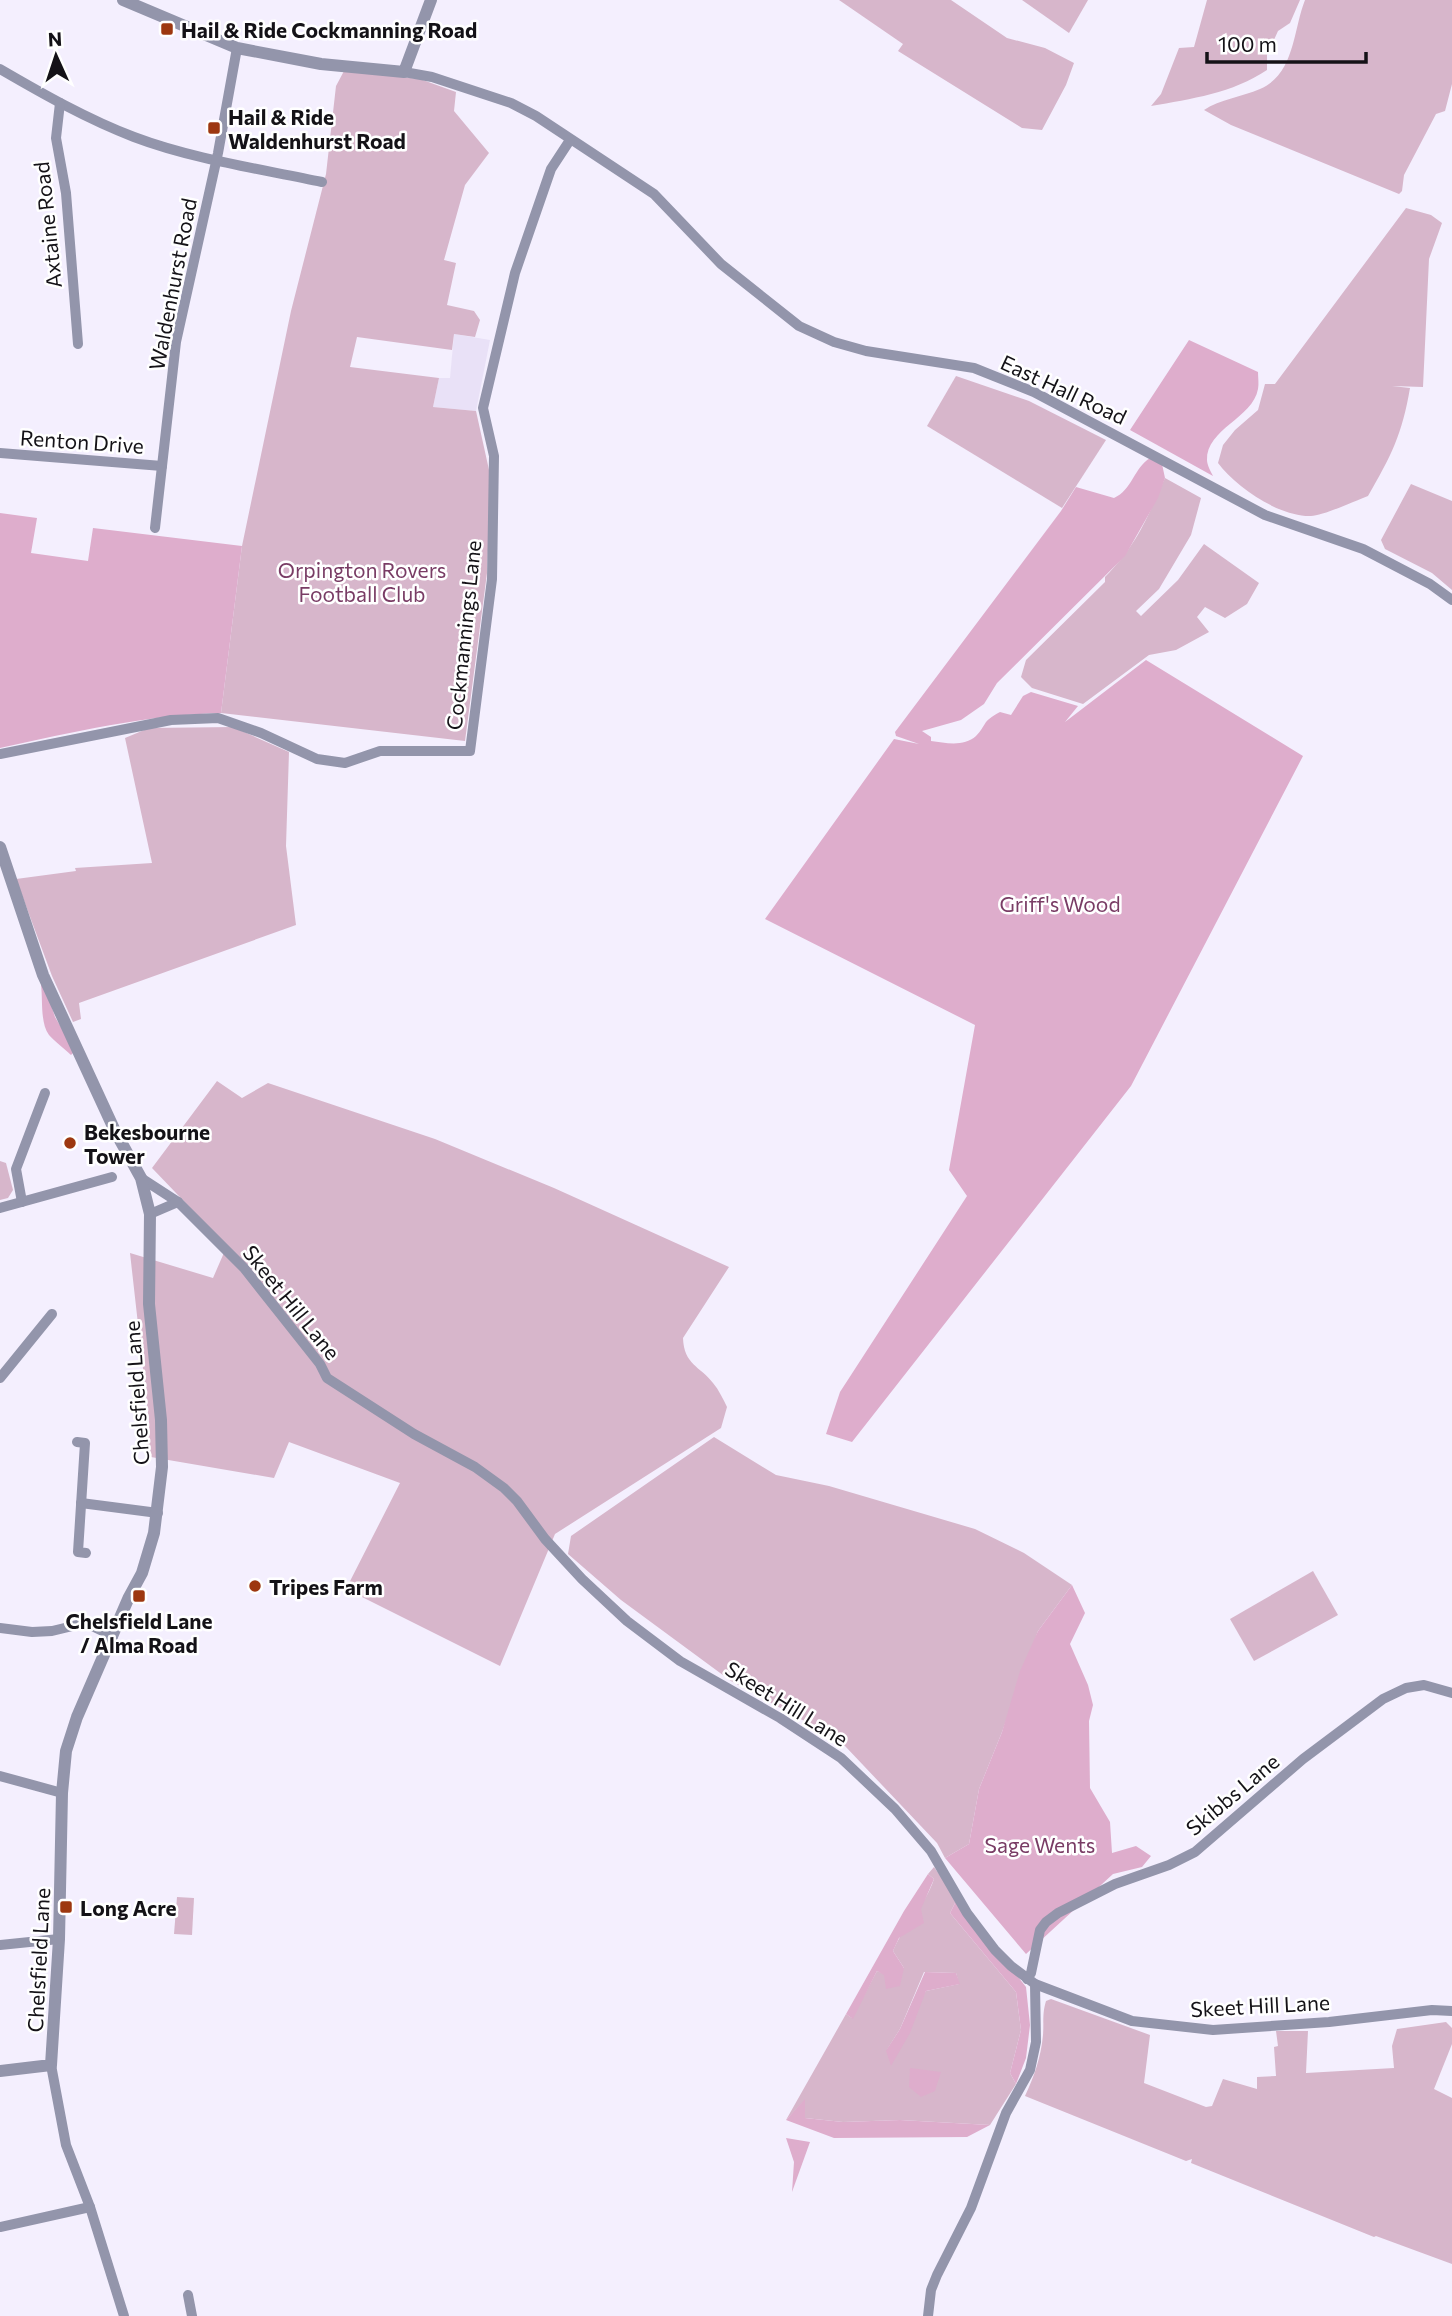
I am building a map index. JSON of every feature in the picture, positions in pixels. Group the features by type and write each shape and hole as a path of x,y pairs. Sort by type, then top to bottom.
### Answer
{"street":[{"path":"123,0 237,48 321,64 404,72 430,0"},
{"name":"Waldenhurst Road","path":"155,528 176,342 217,160 237,48"},
{"path":"0,69 60,103 135,137 217,160 322,182"},
{"name":"East Hall Road","path":"404,72 432,77 512,103 536,116 654,194 720,264 799,326 834,342 866,351 974,368 1034,392 1265,515 1363,549 1430,584 1452,600"},
{"name":"Axtaine Road","path":"60,103 56,138 66,193 78,344"},
{"name":"Cockmannings Lane","path":"0,754 171,720 218,718 261,733 317,759 345,763 380,751 470,751 492,579 494,456 482,408 515,273 551,169 570,140"},
{"name":"Renton Drive","path":"0,453 162,466"},
{"name":"Chelsfield Lane","path":"0,847 43,976 115,1131 141,1178 150,1214 149,1304 161,1420 162,1467 158,1513 142,1573 128,1597 77,1717 66,1751 62,1793 60,1939 51,2065 66,2145 90,2207 124,2316"},
{"path":"22,1202 16,1169 45,1093"},
{"path":"0,1208 113,1177"},
{"name":"Skeet Hill Lane","path":"141,1178 178,1202 244,1268 320,1364 327,1378 414,1434 475,1467 504,1488 545,1539 582,1579 627,1621 680,1661 820,1742 860,1774 931,1851 967,1913 995,1950 1031,1981 1132,2021 1213,2030 1291,2025 1420,2011 1452,2011"},
{"path":"150,1214 178,1202"},
{"path":"0,1378 52,1314"},
{"path":"77,1442 85,1443 78,1552 86,1553"},
{"path":"81,1503 158,1513"},
{"path":"0,1628 32,1633 90,1625 113,1636"},
{"name":"Skibbs Lane","path":"928,2316 928,2302 937,2275 971,2208 1006,2113 1030,2070 1036,2042 1031,1973 1040,1930 1046,1922 1115,1884 1169,1866 1195,1852 1303,1759 1383,1699 1406,1688 1424,1685 1452,1693"},
{"path":"0,1776 62,1793"},
{"path":"0,1945 60,1939"},
{"path":"0,2071 51,2065"},
{"path":"0,2227 90,2207"},
{"path":"188,2295 192,2316"}],"shaded area":[{"path":"454,334 490,340 476,411 433,407 439,378 450,378"}],"green space":[{"path":"839,0 951,0 1007,38 1045,48 1074,63 1066,85 1042,130 1022,128 898,51 903,44"},
{"path":"1022,0 1088,0 1069,33"},
{"path":"1207,0 1300,0 1290,23 1278,31 1267,55 1267,70 1226,90 1151,106 1161,94 1179,48 1194,47"},
{"path":"1305,0 1452,0 1452,84 1445,111 1436,114 1404,175 1402,191 1399,194 1231,125 1204,110 1260,89 1280,73 1291,50"},
{"name":"Orpington Rovers Football Club","path":"344,71 420,79 456,92 454,111 489,153 465,185 444,260 456,263 447,305 474,311 480,320 475,337 454,334 452,350 357,337 350,367 439,378 433,407 476,411 491,479 487,573 465,741 221,713 242,546 291,311 326,174 336,86"},
{"path":"1406,208 1431,215 1442,223 1429,259 1423,387 1392,386 1410,388 1407,404 1395,445 1368,496 1311,516 1286,512 1247,491 1226,472 1218,463 1223,445 1235,430 1258,410 1265,384 1275,384"},
{"path":"1189,340 1258,372 1258,387 1254,399 1248,408 1221,432 1209,449 1207,462 1213,476 1130,430"},
{"path":"956,376 1029,401 1106,440 1062,508 927,426"},
{"name":"Griff's Wood","path":"1150,458 1162,464 1165,478 1158,498 1125,556 997,683 984,704 961,720 922,731 931,737 931,741 966,742 976,736 994,715 1000,712 1011,715 1023,696 1031,692 1078,706 1065,722 1146,660 1303,756 1131,1086 852,1442 826,1434 840,1392 967,1196 949,1170 975,1025 765,919 894,739 919,744 896,736 895,732 1061,511 1076,487 1114,498 1125,490 1140,467"},
{"path":"1165,478 1201,498 1191,535 1159,589 1136,611 1141,616 1178,580 1204,544 1259,583 1247,604 1225,618 1205,607 1197,617 1209,632 1176,650 1149,655 1083,704 1032,688 1021,677 1026,660 1105,582 1105,577 1125,554 1140,530"},
{"path":"1411,484 1452,501 1452,590 1432,573 1385,549 1381,540"},
{"path":"0,513 37,518 31,553 88,561 93,528 242,546 221,713 137,721 0,748"},
{"path":"233,727 289,752 286,846 296,925 79,1003 81,1019 73,1022 52,976 16,879 76,871 75,868 152,863 125,738 149,728"},
{"path":"41,985 45,986 55,1017 75,1051 71,1055 51,1038 46,1030"},
{"path":"217,1081 242,1098 268,1083 435,1139 554,1188 729,1267 683,1338 686,1354 715,1386 727,1407 721,1428 555,1534 500,1666 346,1589 400,1483 289,1442 274,1478 145,1456 149,1422 130,1253 213,1278 223,1255 224,1243 152,1168"},
{"path":"0,1161 6,1163 13,1190 8,1198 0,1200"},
{"path":"714,1437 776,1475 829,1486 975,1529 1024,1553 1072,1585 1038,1631 979,1789 969,1844 945,1858 937,1843 845,1746 731,1681 621,1600 568,1554 571,1536"},
{"path":"1313,1571 1338,1615 1254,1661 1230,1619"},
{"name":"Sage Wents","path":"1072,1585 1085,1613 1070,1644 1088,1685 1093,1705 1089,1721 1090,1788 1110,1822 1112,1853 1136,1846 1151,1856 1142,1867 1113,1874 1026,1954 945,1858 969,1844 979,1789 1002,1732 1020,1671 1038,1631"},
{"path":"934,1867 957,1899 950,1913 1016,1992 1021,2030 1010,2073 1016,2084 990,2125 900,2120 843,2122 805,2118 805,2100 786,2120 846,2014 852,2018 877,1971 884,1974 904,1968 893,1951 930,1889 934,1879 928,1874","holes":["924,1972 956,1973 959,1984 926,1991 886,2051 900,2029"]},
{"path":"928,1874 934,1879 921,1909 924,1923 899,1938 893,1951 904,1968 900,1986 886,1989 884,1975 877,1971 853,2019 846,2014"},
{"path":"177,1897 194,1898 192,1935 174,1934"},
{"path":"957,1899 1026,1987 1030,2025 1026,2058 1016,2084 1010,2073 1021,2030 1016,1992 950,1913"},
{"path":"925,1972 956,1973 960,1984 926,1991 910,2033 891,2066 886,2051 900,2029"},
{"path":"1051,1999 1150,2035 1144,2083 1206,2107 1212,2106 1223,2079 1257,2089 1257,2077 1276,2076 1276,2031 1308,2031 1306,2073 1394,2068 1392,2046 1397,2029 1446,2022 1452,2028 1452,2044 1434,2089 1452,2098 1452,2264 1374,2237 1191,2163 1192,2159 1186,2161 1025,2096 1041,2051 1046,2001"},
{"path":"910,2068 941,2072 935,2091 921,2097 909,2087"},
{"path":"805,2099 805,2118 843,2122 900,2120 990,2125 967,2137 834,2138 786,2120"},
{"path":"786,2138 810,2142 792,2192 794,2162"}],"place":[{"name":"Hail & Ride Cockmanning Road","path":"167,29"},
{"name":"Hail & Ride Waldenhurst Road","path":"214,128"},
{"name":"Bekesbourne Tower","path":"70,1143"},
{"name":"Tripes Farm","path":"255,1586"},
{"name":"Chelsfield Lane / Alma Road","path":"139,1596"},
{"name":"Long Acre","path":"66,1907"}]}
